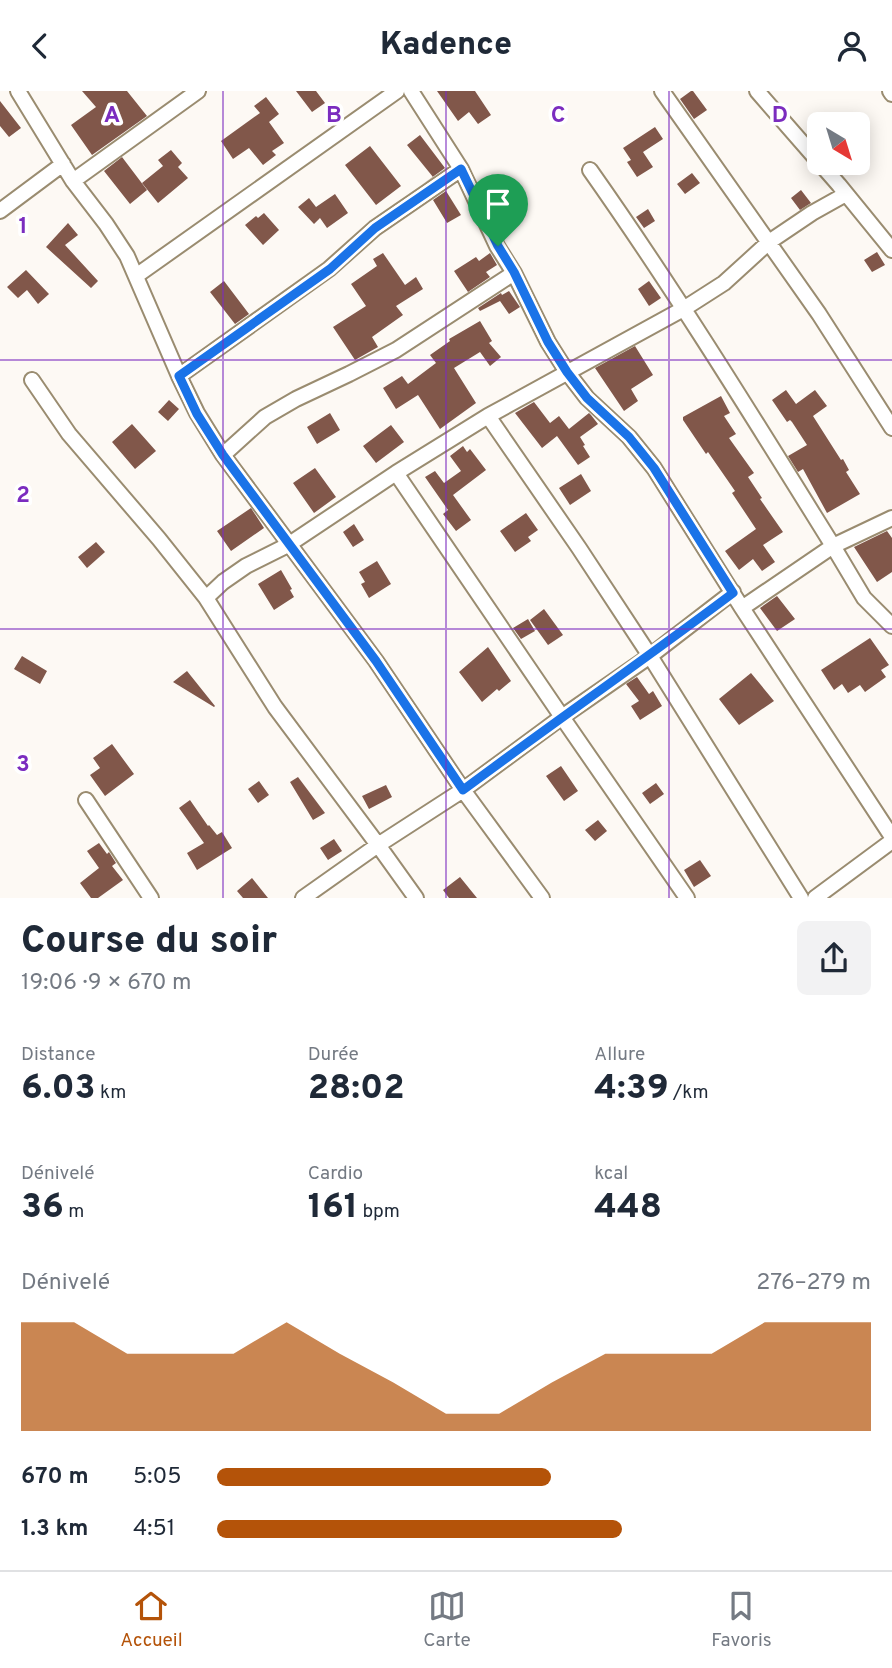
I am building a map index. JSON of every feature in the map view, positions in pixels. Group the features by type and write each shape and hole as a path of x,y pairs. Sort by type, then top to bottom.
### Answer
{"street":[{"path":"18,91 73,181 127,255 197,414 223,455 376,661 463,790 542,898"},
{"path":"73,181 198,91"},
{"path":"136,276 397,91"},
{"path":"411,91 461,169 548,342 567,372 587,398 629,437 654,468 892,839 815,898"},
{"path":"663,91 819,314 892,428"},
{"path":"757,91 892,250"},
{"path":"0,211 63,164"},
{"path":"179,376 330,269 375,228 461,169"},
{"path":"590,170 685,308 864,598 892,626"},
{"path":"206,598 246,566 288,545 488,416 685,308 724,283 769,242 846,194"},
{"path":"223,455 265,417 396,349 514,272"},
{"path":"32,380 69,435 206,598 275,707 416,898"},
{"path":"488,416 650,656 802,898"},
{"path":"396,473 687,898"},
{"path":"742,608 833,546 892,518"},
{"path":"303,898 463,790 733,593"},
{"path":"86,800 151,898"}],"building":[{"path":"82,91 127,91 147,116 92,155 71,125 96,107"},
{"path":"296,91 316,91 325,103 312,112"},
{"path":"437,91 475,91 491,115 478,124 469,112 458,121"},
{"path":"691,91 707,110 694,119 680,99"},
{"path":"266,97 279,114 269,122 284,143 272,151 276,155 263,165 249,148 233,159 221,141 260,113 254,106"},
{"path":"0,101 21,128 9,137 0,126"},
{"path":"655,127 663,139 643,152 653,167 637,177 627,162 631,160 623,148"},
{"path":"420,135 445,168 433,177 407,145"},
{"path":"370,146 401,186 376,205 345,165"},
{"path":"171,150 182,163 178,167 188,178 158,203 142,183 163,166 158,160"},
{"path":"122,157 147,190 130,204 104,171"},
{"path":"692,173 700,183 685,194 677,184"},
{"path":"801,190 811,203 800,210 791,198"},
{"path":"446,191 461,215 447,223 433,200"},
{"path":"335,194 348,213 327,228 320,218 314,224 298,207 309,198 316,207"},
{"path":"648,209 655,221 644,228 636,217"},
{"path":"264,213 279,230 263,245 245,225"},
{"path":"68,223 78,235 65,245 98,281 91,288 46,247"},
{"path":"877,252 885,265 872,272 864,260"},
{"path":"383,253 405,285 416,277 423,289 396,306 403,315 372,337 378,347 355,360 333,327 366,306 351,284 377,266 373,259"},
{"path":"490,253 497,265 486,272 490,277 468,292 454,271 476,257 479,261"},
{"path":"26,270 49,294 38,304 27,290 18,298 7,287"},
{"path":"224,281 249,314 235,324 210,292"},
{"path":"649,281 661,298 649,306 638,289"},
{"path":"509,291 520,307 509,314 500,301 480,311 478,308 501,293 502,295"},
{"path":"480,321 492,341 489,343 501,357 490,366 480,352 454,368 476,403 440,429 418,395 396,409 383,388 402,376 408,384 436,363 430,355 450,341 449,339"},
{"path":"635,346 653,375 631,389 638,401 624,411 595,368"},
{"path":"786,390 796,404 815,390 827,406 813,416 841,460 843,459 849,470 846,472 860,494 827,513 803,469 798,472 788,456 807,445 792,422 787,422 772,400"},
{"path":"721,396 730,413 724,416 736,434 729,438 754,473 748,477 783,532 763,545 775,562 762,571 753,559 739,570 725,551 756,529 732,493 735,491 683,420 683,417"},
{"path":"169,400 179,409 168,421 158,412"},
{"path":"534,402 550,423 559,416 569,429 589,413 598,424 580,437 590,457 578,465 557,436 542,448 515,413"},
{"path":"330,413 340,430 317,444 307,427"},
{"path":"132,424 156,451 135,469 112,442"},
{"path":"391,425 404,442 376,463 363,446"},
{"path":"463,446 467,452 470,449 486,470 453,495 471,520 456,531 443,514 448,510 425,477 435,471 444,483 461,471 450,456"},
{"path":"315,468 336,497 314,513 293,483"},
{"path":"581,474 591,491 570,505 559,488"},
{"path":"251,508 264,528 231,551 217,531"},
{"path":"526,513 538,530 528,537 531,541 515,552 500,531"},
{"path":"354,524 364,540 353,547 343,532"},
{"path":"887,531 892,538 892,572 877,582 854,547"},
{"path":"96,542 105,552 87,568 78,557"},
{"path":"377,561 391,584 369,598 361,584 365,582 359,572"},
{"path":"281,570 294,597 274,610 258,584"},
{"path":"777,596 795,619 777,631 760,608"},
{"path":"544,609 563,635 548,645 530,620"},
{"path":"528,619 535,631 521,639 513,628"},
{"path":"870,638 889,665 881,670 886,677 865,692 860,685 848,693 842,684 834,690 821,670"},
{"path":"488,647 511,681 482,702 459,672"},
{"path":"22,656 47,671 40,684 14,669"},
{"path":"187,671 215,706 214,707 173,682"},
{"path":"751,673 774,701 739,725 719,699"},
{"path":"637,677 649,694 653,691 662,706 640,720 631,706 639,701 626,684"},
{"path":"112,744 134,774 105,796 90,775 100,768 93,758"},
{"path":"561,766 578,791 564,801 546,776"},
{"path":"298,777 325,813 313,820 290,782"},
{"path":"259,781 269,795 258,803 248,789"},
{"path":"656,783 664,794 650,804 642,793"},
{"path":"386,785 392,797 369,809 362,796"},
{"path":"190,800 208,826 217,835 222,832 232,848 197,870 187,853 204,843 179,808"},
{"path":"598,820 607,831 595,841 585,830"},
{"path":"334,839 342,851 328,860 320,848"},
{"path":"99,843 107,854 109,852 116,863 112,866 123,880 98,898 91,898 80,883 99,868 87,851"},
{"path":"700,860 711,876 694,887 684,870"},
{"path":"460,877 477,898 449,898 443,890"},
{"path":"252,878 268,898 243,898 237,891"}],"route":[{"path":"461,169 498,246 514,272 548,342 567,372 587,398 629,437 654,468 733,593 463,790 376,661 223,455 197,414 179,376 330,269 375,228 461,169"}]}
